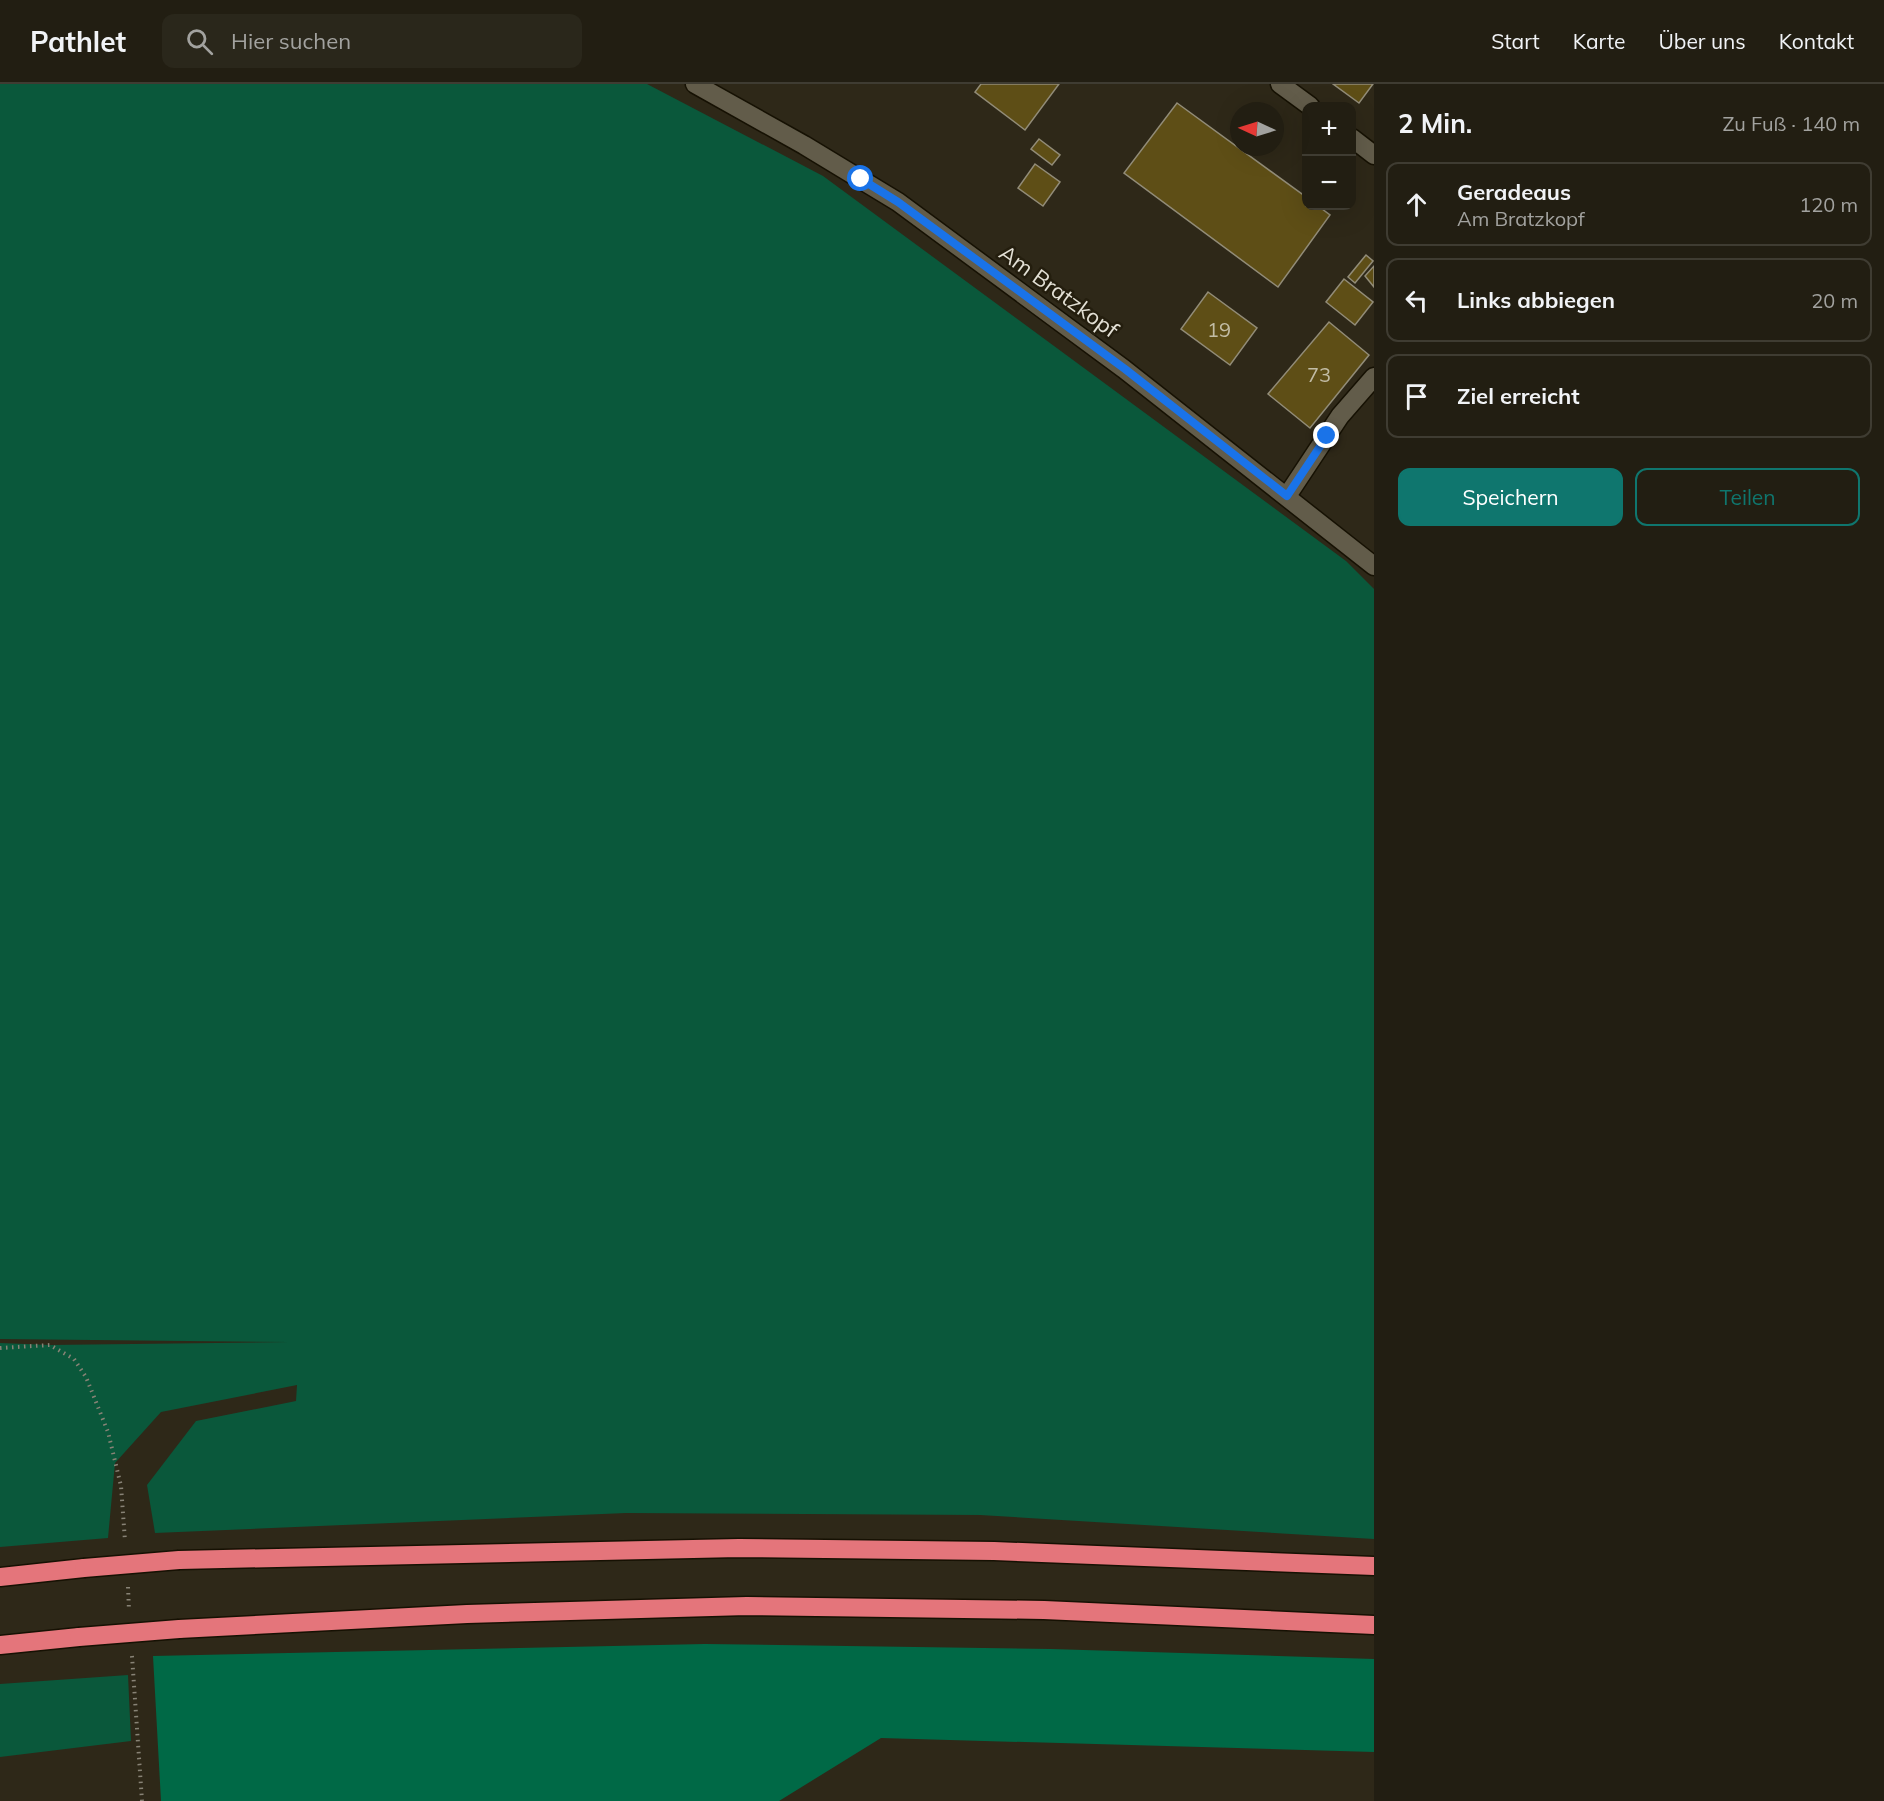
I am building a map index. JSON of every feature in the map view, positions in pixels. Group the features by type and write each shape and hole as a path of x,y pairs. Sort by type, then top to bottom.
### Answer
{"highway":[{"path":"0,1577 179,1560 739,1548 994,1551 1374,1566"},
{"path":"0,1645 179,1629 467,1614 747,1605 1044,1610 1374,1625"}],"street":[{"name":"Am Bratzkopf","path":"695,84 804,145 898,202 1125,369 1374,566"},
{"path":"1280,84 1305,102"},
{"path":"1356,141 1374,155"},
{"path":"1287,496 1340,416 1374,377"}],"path":[{"path":"0,1348 50,1345"}],"green space":[{"path":"0,84 647,84 823,176 1346,561 1374,589 1374,1539 980,1515 626,1513 155,1533 147,1485 196,1421 296,1401 297,1385 161,1412 115,1463 108,1538 0,1547 0,1343 50,1345 289,1342 0,1339"},
{"path":"705,1644 1051,1649 1374,1659 1374,1752 881,1738 779,1801 161,1801 153,1656"},
{"path":"128,1675 131,1741 0,1757 0,1684"}],"building":[{"path":"981,84 1059,84 1025,130 975,92"},
{"path":"1333,84 1373,84 1359,103"},
{"path":"1177,103 1230,142 1230,156 1250,156 1302,194 1302,210 1323,210 1330,215 1278,287 1124,173"},
{"path":"1039,139 1060,155 1052,165 1031,149"},
{"path":"1035,164 1060,182 1043,206 1018,188"},
{"path":"1366,255 1373,261 1355,283 1348,277"},
{"path":"1374,266 1374,287 1365,276"},
{"path":"1344,279 1373,302 1355,325 1326,302"},
{"path":"1208,292 1257,328 1230,365 1181,329"},
{"path":"1329,322 1369,355 1310,428 1268,394"}],"route":[{"path":"861,179 898,202 1125,369 1287,496 1327,436"}]}
